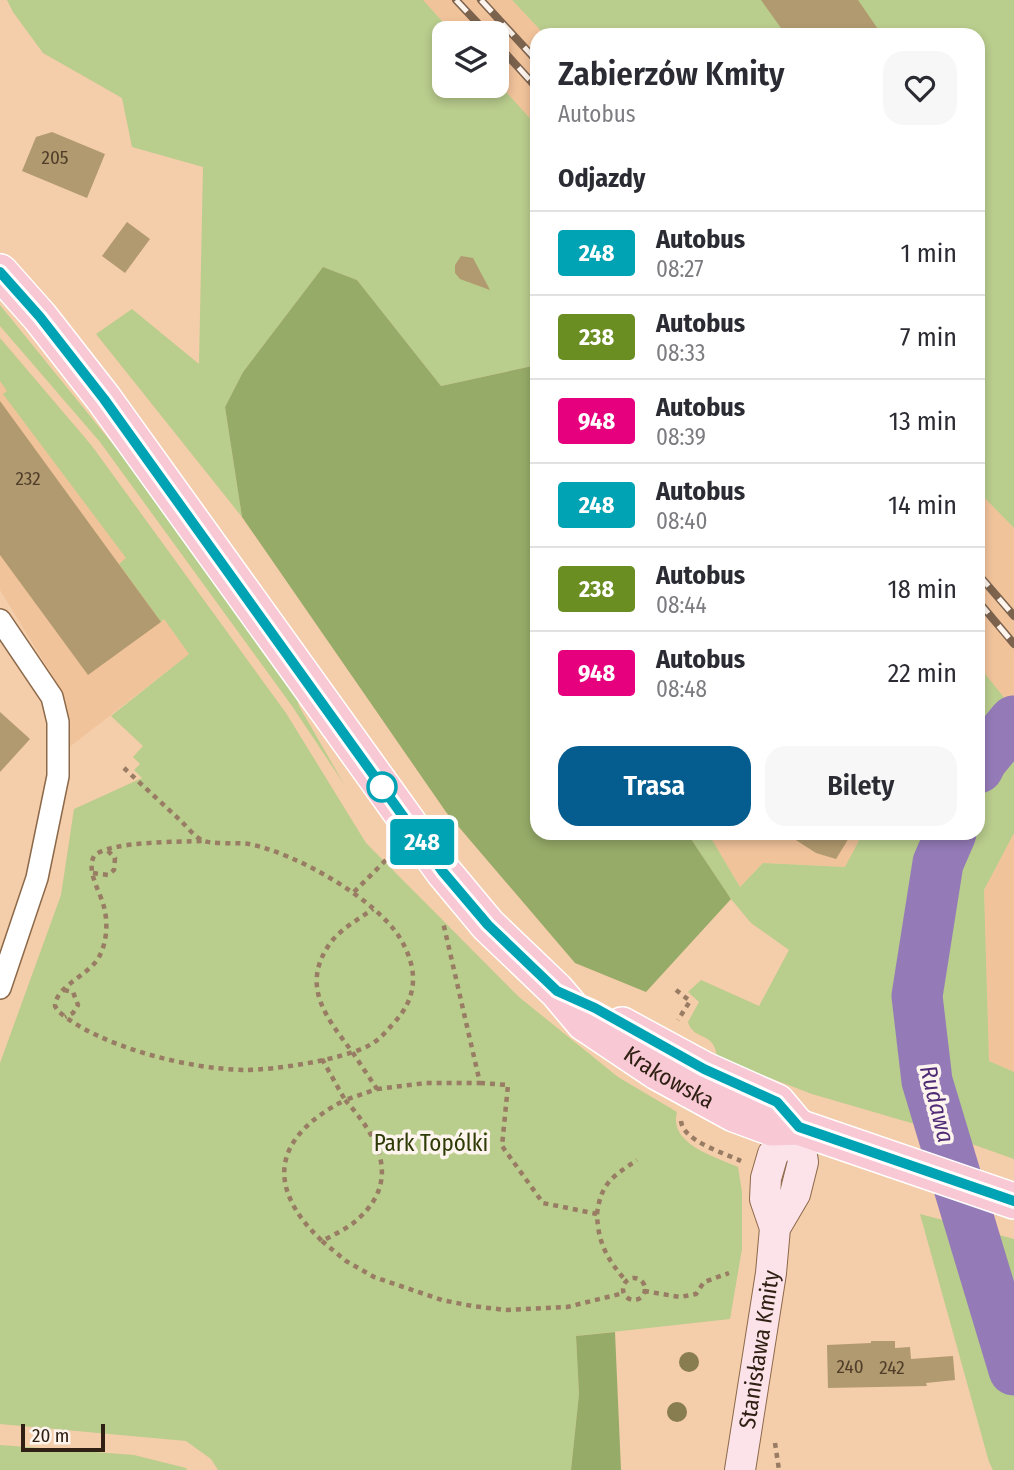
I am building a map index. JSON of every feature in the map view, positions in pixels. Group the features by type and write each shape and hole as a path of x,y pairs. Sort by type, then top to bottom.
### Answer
{"main road":[{"name":"Krakowska","path":"0,272 40,317 104,399 443,872 513,951 557,991 595,1008 704,1069 777,1102 799,1127 1014,1201"},
{"name":"Stanisława Kmity","path":"740,1470 775,1228 765,1199 766,1178 773,1154 799,1127"}],"street":[{"path":"0,620 52,697 59,737 58,776 37,878 0,988"}],"path":[{"path":"124,768 203,841"},
{"path":"203,841 263,848 313,869 354,892 398,936 410,960 413,984 411,1000 401,1016 371,1045 352,1053 269,1068 243,1070 213,1067 143,1053 108,1040 65,1017 55,1006 63,990 91,968 104,945 105,908 93,873 91,860 94,856 106,849 203,841"},
{"path":"93,873 108,875 114,870 115,858 106,849"},
{"path":"354,892 390,856"},
{"path":"373,909 331,941 321,959 317,977 322,1010 377,1089"},
{"path":"441,911 481,1083"},
{"path":"63,990 73,992 78,1000 76,1009 65,1017"},
{"path":"322,1059 345,1100 373,1135 381,1155 382,1179 378,1191 362,1216 352,1225 322,1241"},
{"path":"597,1214 543,1203 502,1146 508,1085 426,1083 377,1089 345,1100 321,1112 306,1126 295,1138 285,1162 286,1186 291,1200 310,1229 346,1261 374,1277 442,1300 506,1310 567,1307 624,1293"},
{"path":"680,1118 682,1127 694,1139 743,1162"},
{"path":"626,1281 632,1278 640,1280 644,1285 644,1292 637,1299 629,1299 624,1293 626,1281 601,1247 597,1214 599,1198 605,1186 613,1176 637,1160"},
{"path":"644,1292 680,1297 696,1294 704,1282 729,1273"}],"shaded area":[{"path":"423,0 512,0 538,28 530,28 530,118 509,95 509,21 442,21"},
{"path":"0,338 85,438 189,654 67,749 66,713 60,688 0,590"},
{"path":"985,498 1014,528 1014,710 985,674"},
{"path":"1014,833 1014,1072 989,1061 984,890"},
{"path":"712,840 860,840 846,867 763,863 740,887"}],"green space":[{"path":"7,0 423,0 442,21 432,21 432,98 509,98 509,95 530,118 530,367 441,386 357,280 323,267 243,372 225,407 242,517 96,334 132,309 199,364 203,167 132,147 122,98 43,53"},
{"path":"512,0 1014,0 1014,528 985,498 985,28 538,28"},
{"path":"323,267 357,280 441,386 530,367 530,840 692,840 731,899 646,992 575,963 446,812 242,517 225,407 243,372"},
{"path":"0,305 146,485 296,694 299,706 344,784 292,706 100,442 0,326"},
{"name":"Park Topólki","path":"0,338 92,446 286,713 366,843 519,997 618,1077 677,1112 676,1123 680,1133 696,1148 738,1167 742,1192 742,1249 730,1319 576,1336 579,1394 571,1470 218,1470 211,1459 186,1441 0,1424 0,1063 61,895 74,809 142,778 134,770 140,764 133,757 143,746 111,716 189,654 164,619 161,622 119,564 126,558 3,394 7,391 0,381"},
{"path":"985,674 1014,710 1014,833 984,890 989,1061 1014,1072 1014,1159 918,1125 812,1094 717,1058 712,1043 691,1028 688,1022 699,1002 688,992 701,980 759,1006 789,950 751,923 731,899 692,840 712,840 740,887 763,863 845,867 859,840 985,840"},
{"path":"920,1214 1014,1239 1014,1470 993,1470 989,1462"},
{"path":"615,1332 621,1470 571,1470 579,1394 576,1336"},
{"path":"0,1445 134,1455 187,1470 0,1470"}],"building":[{"path":"761,0 858,0 877,28 781,28"},
{"path":"52,132 105,154 87,198 22,171 36,137"},
{"path":"127,222 150,239 125,273 102,256"},
{"path":"461,256 473,258 490,290 460,279 455,273 455,265"},
{"path":"0,401 161,622 88,675 0,555"},
{"path":"0,712 30,739 0,772"},
{"path":"796,840 848,840 836,859 816,853"},
{"path":"895,1341 895,1348 910,1347 911,1359 953,1356 955,1380 926,1383 927,1386 828,1388 827,1345"}],"waterway":[{"name":"Rudawa","path":"985,756 1014,721"},
{"name":"Rudawa","path":"948,840 938,863 917,996 927,1081 1014,1370"}],"railway":[{"path":"456,0 476,21"},
{"path":"481,0 530,53"},
{"path":"509,57 530,80"},
{"path":"985,582 1014,616"},
{"path":"985,609 1014,644"}],"bus line":[{"name":"248","path":"0,272 40,317 104,399 443,872 513,951 557,991 595,1008 704,1069 777,1102 799,1127 1014,1201"}]}
